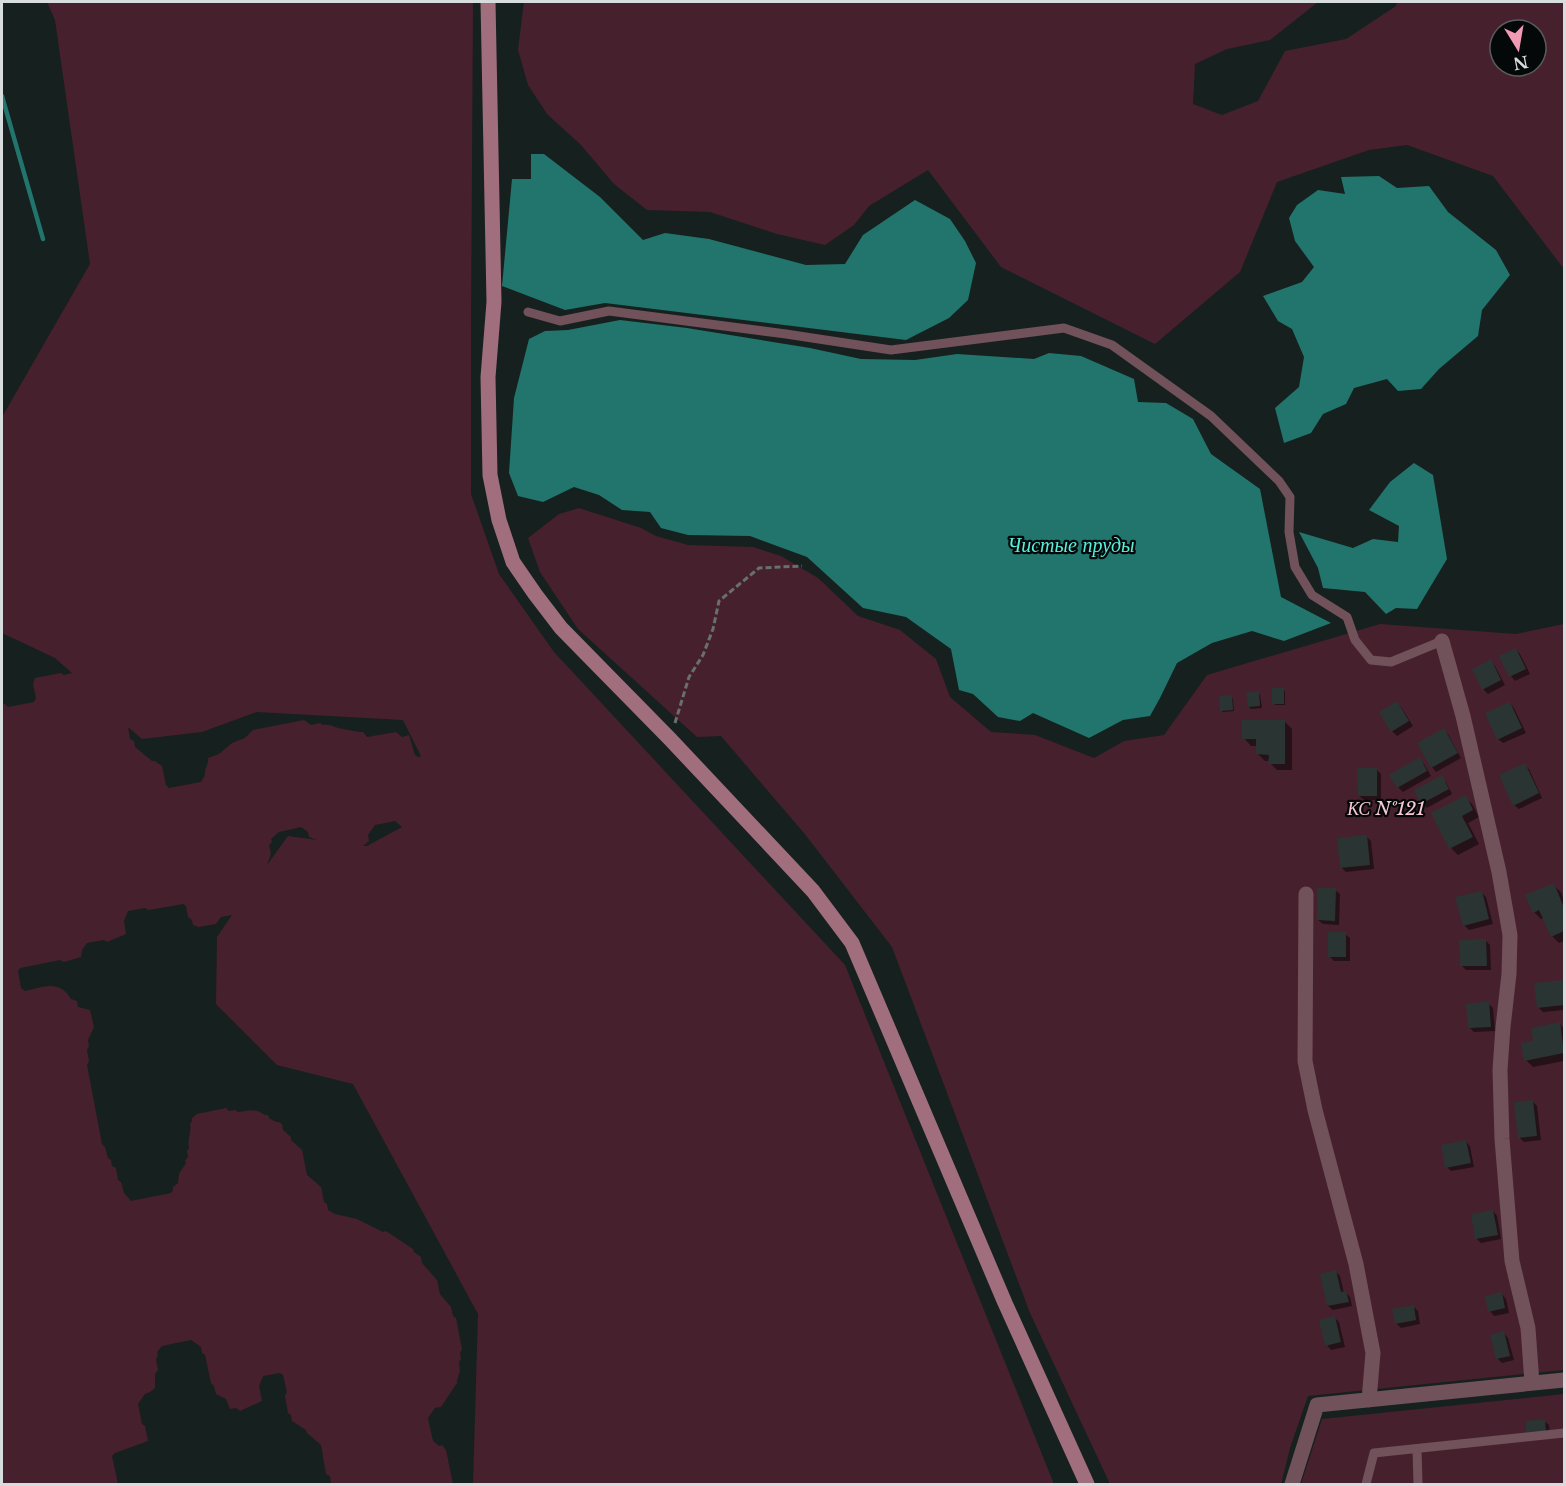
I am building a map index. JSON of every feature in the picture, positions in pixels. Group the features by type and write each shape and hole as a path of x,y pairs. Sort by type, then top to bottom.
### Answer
{"main road":[{"path":"488,2 494,302 488,388 490,475 499,520 513,562 561,628 670,739 813,891 852,943 1005,1303 1087,1485"}],"street":[{"path":"1442,641 1463,716 1499,872 1510,935 1509,974 1500,1070 1502,1139 1512,1261 1528,1328 1532,1383"},
{"path":"1306,894 1305,1061 1315,1110 1356,1264 1373,1353 1369,1400"},
{"path":"1292,1485 1317,1405 1564,1380"}],"lane":[{"path":"528,312 560,321 609,311 891,350 1064,328 1112,345 1211,416 1279,481 1290,497 1289,532 1295,567 1312,595 1347,617 1355,640 1371,660 1391,662 1442,641"},
{"path":"1366,1485 1374,1453 1564,1433"},
{"path":"1417,1449 1418,1485"}],"path":[{"path":"670,739 689,677 703,656 720,601 759,568 802,566"}],"green space":[{"path":"47,2 473,2 471,494 499,574 554,652 845,965 1054,1484 473,1484 478,1314 353,1084 277,1065 216,1004 217,937 232,915 221,917 216,924 199,927 193,925 192,920 188,917 186,906 183,904 128,911 124,921 126,934 107,942 104,940 87,943 82,950 81,957 64,962 60,960 20,968 18,971 21,988 25,991 45,986 56,987 77,1001 78,1007 90,1010 94,1027 88,1040 89,1061 87,1065 102,1144 112,1166 116,1168 124,1193 131,1201 171,1193 173,1187 178,1183 179,1174 188,1157 190,1124 192,1118 197,1114 226,1108 229,1111 238,1112 256,1111 282,1124 283,1130 302,1150 307,1175 321,1187 328,1210 357,1219 383,1232 386,1231 421,1257 422,1263 437,1280 440,1294 451,1307 453,1316 456,1318 462,1349 457,1383 441,1407 435,1408 428,1418 433,1441 439,1446 442,1445 446,1450 453,1484 331,1484 330,1476 326,1474 321,1445 306,1430 292,1421 288,1413 283,1375 280,1373 263,1376 259,1386 262,1401 240,1411 236,1408 230,1409 226,1399 216,1394 201,1347 191,1340 162,1346 157,1352 158,1370 155,1374 155,1388 145,1394 138,1404 148,1441 112,1456 118,1484 2,1484 2,705 5,704 8,707 34,702 36,698 33,684 35,678 72,673 55,658 2,633 2,417 90,264 55,20","holes":["257,712 403,720 421,756 415,755 409,735 402,737 396,732 367,737 363,732 320,723 311,725 304,720 253,730 245,738 208,758 205,775 201,782 169,788 166,785 162,766 135,747 134,741 130,739 128,727 142,739 202,732","395,821 402,827 363,846 369,841 368,835 375,825","301,827 308,832 309,837 317,840 288,836 267,865 271,854 269,845 272,842 271,839 279,832"]},
{"path":"524,2 1318,2 1270,40 1227,49 1195,64 1193,104 1222,115 1258,101 1285,51 1346,39 1396,6 1397,2 1564,2 1564,269 1493,176 1407,145 1369,150 1277,182 1240,272 1155,344 1001,267 928,170 869,206 854,225 825,245 777,234 710,212 647,210 614,184 581,145 547,114 528,85 518,50"},
{"name":"КС №121","path":"579,508 688,545 753,547 781,556 818,578 858,616 900,630 936,659 950,697 991,732 1035,735 1094,758 1124,741 1164,735 1207,675 1380,624 1516,634 1564,624 1564,1370 1308,1396 1290,1448 1281,1484 1110,1484 1030,1313 892,947 804,833 721,736 697,737 578,629 540,572 528,538 559,514"},
{"path":"1564,1394 1564,1484 1301,1484 1322,1419"}],"water":[{"path":"531,154 544,154 600,197 643,240 665,233 709,239 806,265 845,264 863,235 915,200 950,219 965,241 976,263 968,300 949,318 906,340 605,303 565,310 502,286 512,179 531,179"},
{"path":"1379,176 1397,188 1429,186 1448,212 1496,250 1510,275 1482,310 1478,336 1439,369 1421,389 1398,391 1387,379 1354,388 1346,404 1323,414 1311,433 1284,443 1275,408 1299,387 1304,357 1292,329 1278,321 1263,296 1302,282 1314,267 1295,241 1289,218 1297,205 1318,190 1345,194 1341,177"},
{"name":"Чистые пруды","path":"620,320 687,328 810,348 861,359 915,360 957,354 1034,359 1049,353 1081,356 1134,379 1138,402 1166,403 1193,419 1211,454 1260,489 1281,597 1331,623 1284,641 1252,631 1212,643 1177,663 1150,716 1123,720 1089,738 1033,713 1020,721 998,717 973,694 959,690 951,649 906,617 863,608 807,557 750,536 688,535 661,528 650,512 622,510 599,495 574,487 543,502 518,496 509,473 514,398 529,339 545,331 568,330"},
{"path":"1414,463 1433,475 1447,559 1417,609 1396,608 1386,614 1365,592 1323,588 1318,568 1299,532 1353,548 1373,539 1398,542 1399,526 1369,510 1390,482"}],"building":[{"path":"1516,648 1526,669 1509,677 1499,656"},
{"path":"1491,659 1501,680 1482,690 1472,669"},
{"path":"1272,688 1284,688 1284,704 1272,704"},
{"path":"1259,691 1260,706 1248,707 1246,692"},
{"path":"1232,695 1233,710 1220,711 1219,696"},
{"path":"1397,701 1409,721 1391,732 1379,712"},
{"path":"1510,702 1522,728 1497,740 1485,713"},
{"path":"1242,720 1285,720 1285,764 1268,764 1269,755 1256,754 1256,739 1242,739"},
{"path":"1444,728 1458,753 1431,768 1417,743"},
{"path":"1420,757 1427,771 1397,788 1389,775"},
{"path":"1525,763 1539,793 1513,806 1499,775"},
{"path":"1357,768 1377,768 1377,796 1358,796"},
{"path":"1442,775 1449,789 1421,804 1414,790"},
{"path":"1466,795 1473,810 1462,816 1473,837 1449,849 1431,813"},
{"path":"1367,835 1370,865 1340,868 1337,838"},
{"path":"1554,883 1564,908 1564,931 1551,937 1539,910 1533,913 1525,895"},
{"path":"1317,888 1336,888 1335,921 1317,920"},
{"path":"1482,891 1489,919 1463,926 1455,897"},
{"path":"1328,932 1346,932 1346,957 1328,957"},
{"path":"1486,939 1487,966 1460,966 1459,940"},
{"path":"1564,980 1564,1005 1537,1008 1534,983"},
{"path":"1489,1001 1491,1027 1468,1028 1466,1004"},
{"path":"1560,1022 1564,1053 1524,1061 1521,1043 1533,1041 1531,1028"},
{"path":"1533,1100 1537,1136 1518,1138 1514,1102"},
{"path":"1466,1140 1471,1163 1445,1168 1441,1145"},
{"path":"1493,1210 1498,1235 1475,1239 1471,1214"},
{"path":"1336,1270 1341,1292 1346,1291 1349,1302 1327,1306 1320,1274"},
{"path":"1502,1292 1505,1308 1488,1312 1485,1296"},
{"path":"1414,1305 1416,1320 1395,1324 1392,1309"},
{"path":"1335,1316 1341,1342 1325,1346 1319,1320"},
{"path":"1504,1331 1510,1356 1496,1359 1490,1335"},
{"path":"1545,1419 1546,1433 1526,1435 1526,1421"}],"waterway":[{"path":"2,96 43,239"}]}
